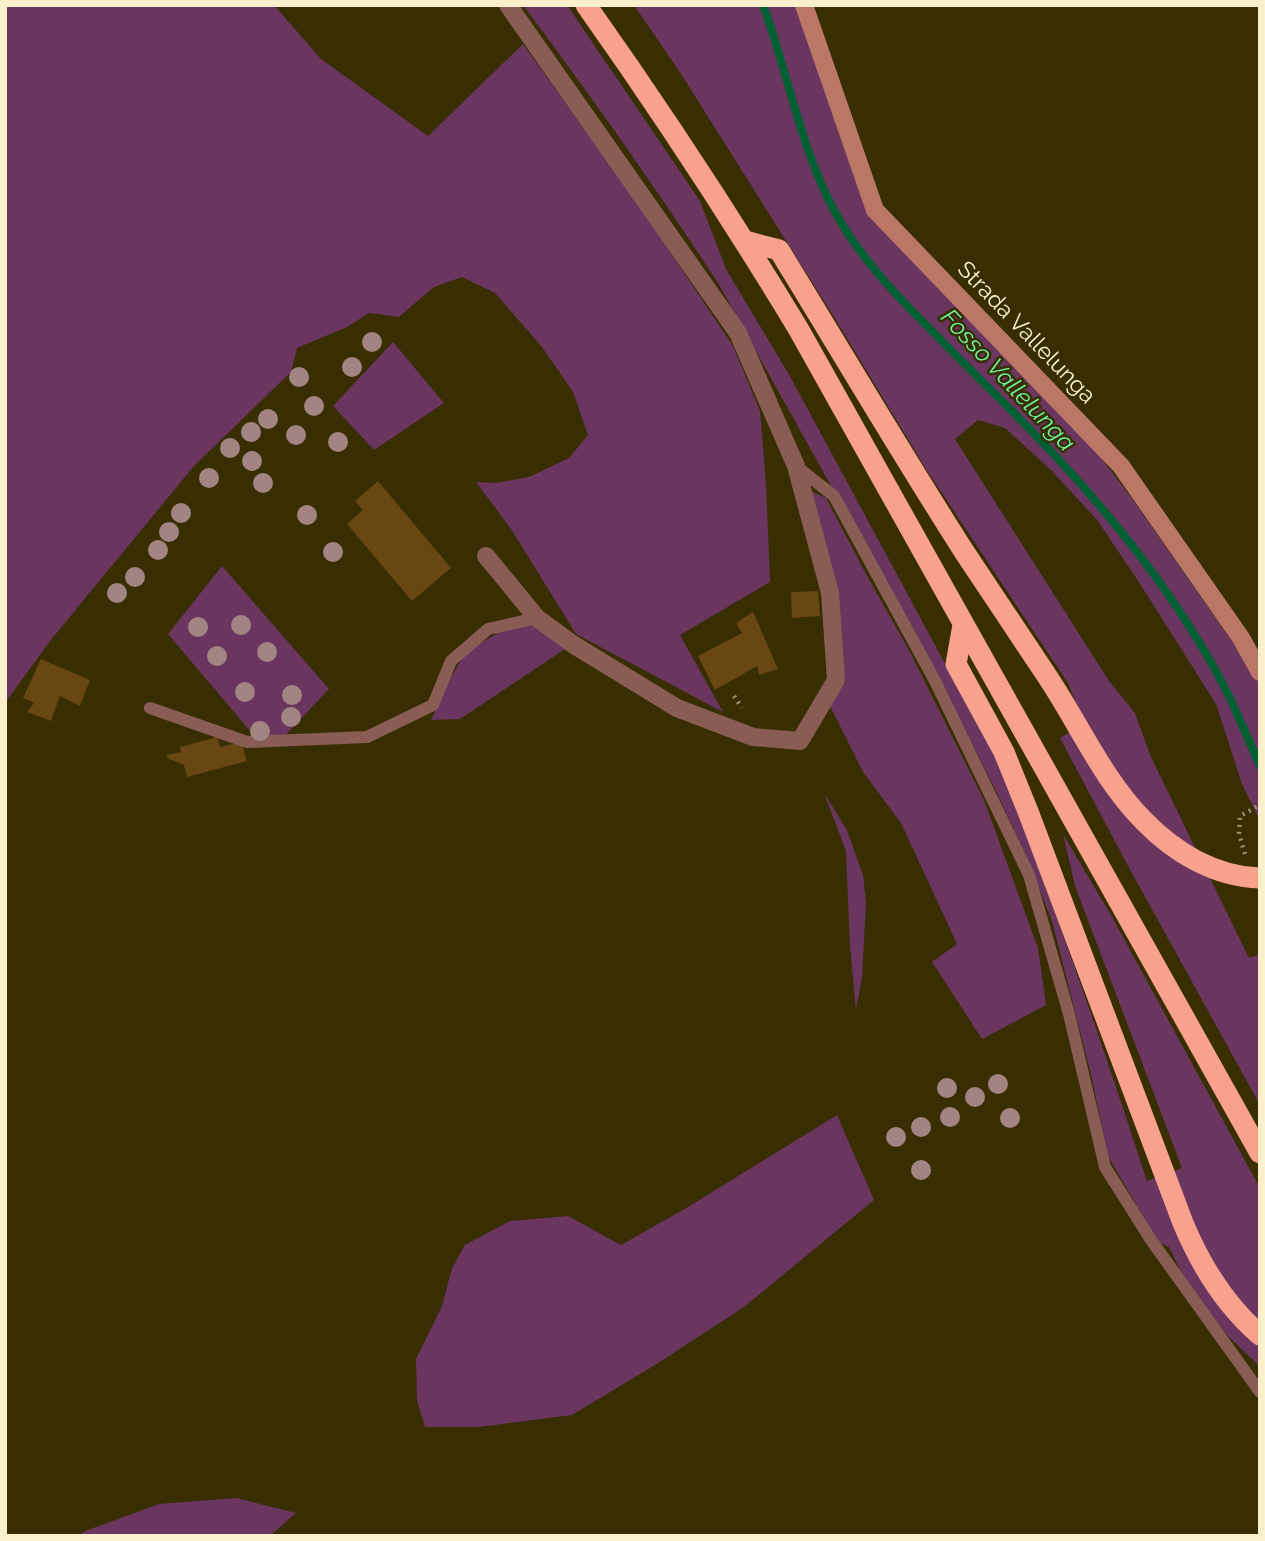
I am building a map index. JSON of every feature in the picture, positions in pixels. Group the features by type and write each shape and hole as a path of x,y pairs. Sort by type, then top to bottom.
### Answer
{"highway":[{"path":"586,5 745,241 811,352 1260,1153"},
{"path":"745,241 779,250 965,553 1115,785 1142,820 1166,842 1191,858 1234,875 1260,878"},
{"path":"963,625 956,664 1004,752 1193,1247 1206,1271 1233,1307 1260,1335"}],"street":[{"path":"485,556 537,618 574,645 677,708 753,737 800,741 836,680 830,593 796,466 738,333 508,5"},
{"name":"Strada Vallelunga","path":"804,5 874,210 1121,466 1241,638 1260,673"}],"lane":[{"path":"796,466 834,496 934,679 1029,876 1069,1014 1105,1167 1151,1240 1260,1392"},
{"path":"150,708 247,741 367,737 433,705 451,661 488,629 537,618"}],"path":[{"path":"1253,808 1260,805"}],"shaded area":[{"path":"5,5 274,5 321,59 428,136 523,44 634,198 733,346 760,411 770,582 680,635 723,712 576,634 511,529 476,482 496,483 529,477 569,458 588,435 573,392 542,347 495,293 462,277 434,287 399,317 369,313 347,327 297,348 291,372 194,466 50,641 5,703"},
{"path":"523,5 567,5 700,201 726,269 791,378 997,760 1075,969 1147,1181 1182,1168 1075,886 1063,834 1112,917 1260,1188 1260,1367 1227,1335 1185,1280 1169,1247 1158,1242 1108,1156 1091,1074 1052,921 1028,860 995,789 941,683 718,283 623,142"},
{"path":"634,5 796,5 869,215 1098,454 1252,670 1260,685 1260,821 1242,784 1216,704 1097,520 1052,471 1005,428 978,420 955,439 1109,681 1135,713 1150,755 1249,958 1260,954 1260,1105 1060,738 1084,723 1068,683 926,469 834,317 681,74"},
{"path":"393,342 444,403 374,450 333,406"},
{"path":"806,489 826,498 910,652 984,800 1038,948 1046,1005 982,1039 932,962 957,944 901,823 863,772 830,706 839,647"},
{"path":"222,566 329,689 282,739 256,738 168,634"},
{"path":"536,624 565,649 460,719 431,720 466,652 499,632"},
{"path":"824,793 847,830 863,875 866,903 862,978 856,1010 846,851"},
{"path":"837,1115 874,1200 744,1307 572,1415 479,1427 425,1427 417,1401 416,1359 442,1306 452,1268 465,1245 510,1221 568,1216 621,1245"},
{"path":"236,1498 296,1513 270,1536 77,1536 159,1504"}],"building":[{"path":"378,481 451,568 412,601 347,524 363,510 355,501"},
{"path":"818,591 820,616 792,618 791,592"},
{"path":"753,612 778,669 759,675 757,666 715,690 698,656 742,633 736,623"},
{"path":"41,659 90,680 80,706 60,696 51,721 27,712 34,703 23,698"},
{"path":"217,737 220,747 241,742 247,761 187,777 184,765 167,758 167,755 181,752 180,747"}],"waterway":[{"name":"Fosso Vallelunga","path":"763,5 812,161 834,210 855,244 893,290 1046,446 1123,534 1192,630 1230,698 1260,766"}]}
